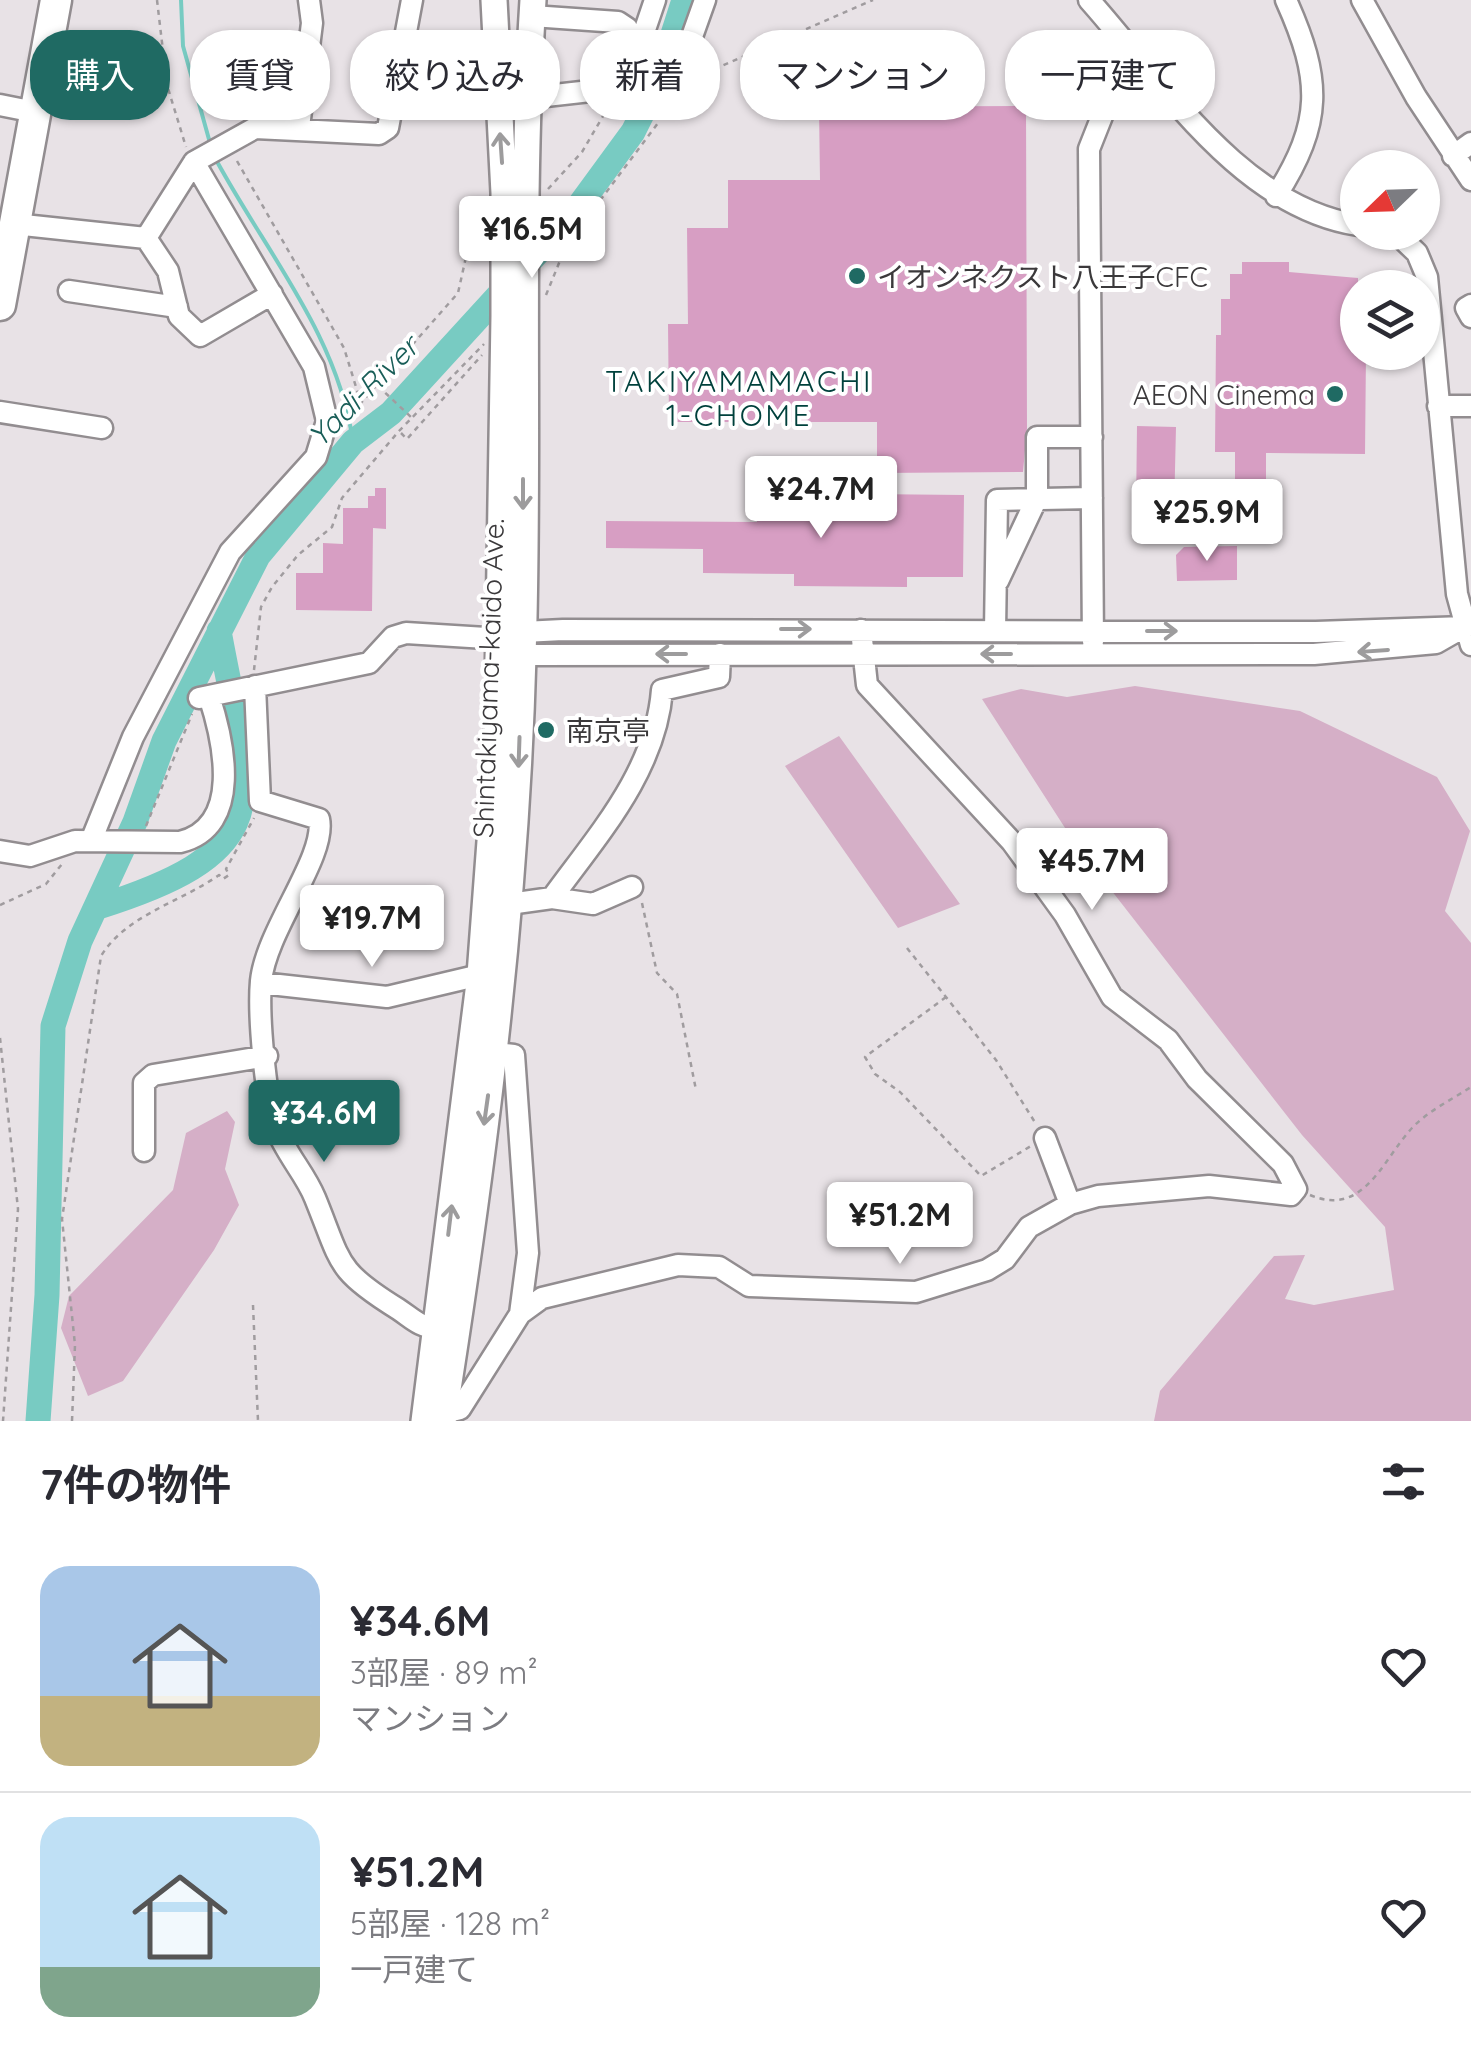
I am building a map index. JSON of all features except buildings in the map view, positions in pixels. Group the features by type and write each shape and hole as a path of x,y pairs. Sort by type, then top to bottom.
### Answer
{"highway":[{"path":"50,30 56,0"},
{"path":"0,305 11,207 33,120"}],"main road":[{"path":"492,0 494,30"},
{"path":"498,120 509,321"},
{"path":"509,321 522,220 527,120"},
{"name":"Shintakiyama-kaido Ave.","path":"437,1418 494,1053 509,904 516,642 509,321"},
{"name":"Shintakiyama-kaido Ave.","path":"437,1418 438,1328 516,642"}],"street":[{"path":"299,127 312,23 309,0"},
{"path":"406,30 412,0"},
{"path":"645,30 655,0"},
{"path":"694,30 705,0"},
{"path":"1089,0 1116,30"},
{"path":"1276,196 1306,145 1314,107 1312,73 1286,0"},
{"path":"1362,0 1453,156 1470,178"},
{"path":"532,8 618,22 627,30"},
{"path":"0,105 30,111"},
{"path":"146,238 196,160 255,128 299,127 379,134 388,128 389,120"},
{"path":"1093,654 1089,149 1100,120"},
{"path":"1195,120 1218,146 1276,196 1313,214 1340,220"},
{"path":"1453,156 1471,143"},
{"path":"87,841 133,736 230,552 316,457 324,438 327,408 314,368 196,160"},
{"path":"11,207 146,238 168,271 179,316 200,336 272,294"},
{"path":"1414,250 1426,277 1457,594 1469,633"},
{"path":"68,291 177,307"},
{"path":"1471,304 1466,308 1471,317"},
{"path":"1438,406 1471,406"},
{"path":"0,412 102,428"},
{"path":"994,589 1038,498 1038,436 1092,437"},
{"path":"994,632 997,500 1092,498"},
{"path":"516,642 861,630 1469,633"},
{"path":"437,1418 460,1409 520,1314 542,1298 678,1265 719,1267 749,1286 916,1292 987,1270 1004,1259 1029,1227 1070,1204 1160,1188 1209,1186 1291,1194 1296,1189 1283,1164 1197,1079 1168,1040 1112,998 1065,915 1012,842 866,685 860,653 861,630"},
{"path":"0,850 30,856 87,841 180,842 197,838 220,807 222,761 210,695 369,663 399,634 720,654 1093,654 1376,651 1436,643 1469,633"},
{"path":"552,898 629,792 660,718 662,690 719,677 720,654"},
{"path":"251,688 260,801 319,819 322,830 302,882 272,934 261,983 267,1088 275,1126 314,1194 340,1264 358,1285 421,1327 438,1328"},
{"path":"509,904 552,898 593,904 632,887"},
{"path":"261,983 387,997 480,975"},
{"path":"494,1053 514,1055 528,1253 520,1314"},
{"path":"144,1152 144,1083 154,1075 267,1056"},
{"path":"1045,1138 1070,1204"}],"path":[{"path":"157,0 167,85 196,160"},
{"path":"720,67 874,0"},
{"path":"522,189 554,186 602,120"},
{"path":"251,688 264,600 290,562 332,527 342,498 480,346 552,288 566,246 660,120"},
{"path":"225,144 344,348 356,375 361,403"},
{"path":"327,408 361,403 458,293 470,240"},
{"path":"400,432 407,439 509,321"},
{"path":"402,344 402,357"},
{"path":"378,386 412,418"},
{"path":"140,840 210,695"},
{"path":"72,1421 75,1345 62,1219 102,956 112,938 138,921 191,895 219,875 223,879 229,875 226,869 250,830 260,801"},
{"path":"0,905 46,884 87,841"},
{"path":"632,887 640,890 657,972 677,994 696,1090"},
{"path":"907,948 946,997 996,1060 1045,1138 982,1176 900,1092 876,1074 865,1057 946,997"},
{"path":"0,1038 18,1208 3,1421"},
{"path":"1296,1189 1324,1201 1367,1189 1422,1118 1471,1087"},
{"path":"253,1306 258,1421"}],"shaded area":[{"path":"1135,686 1300,711 1437,777 1470,831 1445,911 1471,943 1471,1421 1154,1421 1160,1391 1274,1256 1305,1255 1285,1299 1314,1305 1394,1290 1385,1227 1302,1135 1076,845 982,699 1021,689 1067,697"},
{"path":"839,736 960,904 898,928 785,766"},
{"path":"227,1111 235,1122 225,1169 239,1205 214,1250 123,1381 88,1396 61,1328 69,1296 173,1190 186,1133"}],"waterway":[{"path":"181,0 183,46 210,143"},
{"name":"Yadi-River","path":"38,1421 47,1295 53,1026 80,941 135,822 164,741 258,556 353,442 391,413 573,214 633,132 657,84 684,0"},
{"path":"214,156 316,329 345,403 353,442"},
{"name":"Yadi-River","path":"98,907 158,885 200,862 227,838 240,809 243,776 239,736 219,631"}],"place":[{"name":"イオンネクスト八王子CFC","path":"857,276"},
{"name":"AEON Cinema","path":"1335,394"},
{"name":"南京亭","path":"546,730"}],"district":[{"name":"TAKIYAMAMACHI 1-CHOME","path":"739,398"}]}
